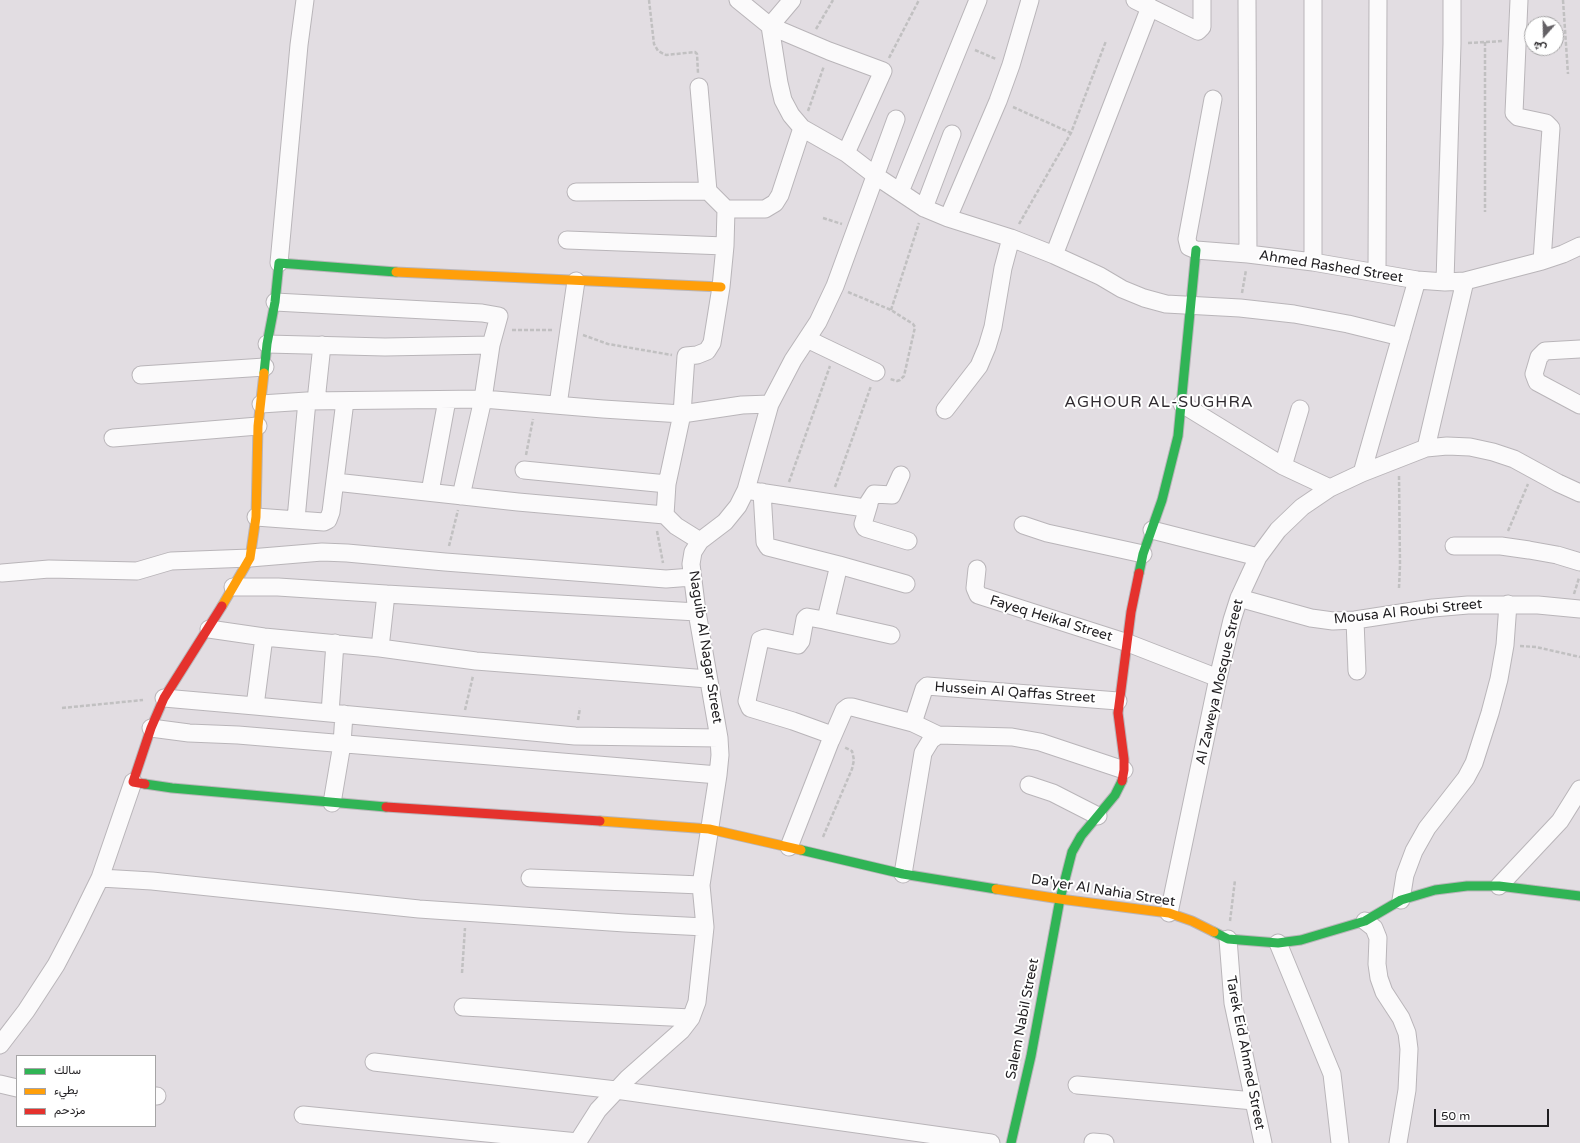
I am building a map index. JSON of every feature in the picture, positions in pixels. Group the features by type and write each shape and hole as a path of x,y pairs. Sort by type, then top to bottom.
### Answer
{"street":[{"path":"0,1045 26,1011 56,966 100,878 151,728 164,698 186,662 209,629 250,558 256,517 258,426 267,344 275,302 299,45 305,0"},
{"path":"738,0 770,26 829,51 883,71 846,153"},
{"path":"792,0 770,26 779,83 783,100 790,115 802,128 846,153 876,176 924,208 948,218 1011,238 1054,255 1100,276 1122,289 1144,298 1166,304 1240,308 1294,314 1340,322 1401,337"},
{"path":"900,192 977,0"},
{"path":"948,218 998,101 1030,0"},
{"path":"1054,255 1142,4 1198,31 1202,27 1202,0"},
{"path":"1247,0 1248,254"},
{"path":"1313,0 1313,262"},
{"path":"1377,273 1378,0"},
{"path":"1445,282 1452,0"},
{"path":"1519,0 1514,113 1518,117 1546,123 1551,128 1542,261"},
{"path":"699,87 708,191 726,209 765,209 775,203 780,195 802,128"},
{"path":"789,847 831,740 842,714 848,707 913,723 938,736 1026,739 1054,746 1124,770 1118,702 1128,643 1131,612 1143,554 1171,468 1182,404 1196,250 1189,247 1187,239 1213,99"},
{"name":"Naguib Al Nagar Street","path":"691,1018 697,1002 705,927 701,885 720,755 719,738 692,577 691,564 693,552 700,541 725,522 738,506 754,491 770,404 793,360 808,339 835,286 896,118"},
{"path":"924,208 952,134"},
{"path":"576,192 708,191"},
{"path":"660,515 668,484 682,414 686,356 707,352 710,348 714,332 721,287 725,246 726,209"},
{"path":"945,410 979,366 988,347 1003,268 1011,238"},
{"path":"567,240 725,246"},
{"name":"Ahmed Rashed Street","path":"1196,250 1248,254 1313,262 1417,280 1445,282 1465,281 1542,261 1564,254 1580,246"},
{"path":"279,263 393,272 721,287"},
{"path":"1362,473 1417,280"},
{"path":"558,405 576,281"},
{"path":"1426,448 1465,281"},
{"path":"275,302 491,314 499,317 493,337 483,399 461,496"},
{"path":"267,344 385,347 493,337"},
{"path":"808,339 876,372"},
{"path":"296,519 311,401 322,345"},
{"path":"1580,350 1545,351 1539,357 1534,374 1536,382 1580,405"},
{"path":"141,375 265,367"},
{"path":"261,404 311,401 483,399 682,414 742,405 770,404"},
{"path":"430,492 447,400"},
{"path":"256,517 324,522 328,520 331,512 345,401"},
{"path":"1182,404 1282,466 1330,488"},
{"path":"1282,466 1300,408"},
{"path":"113,438 258,426"},
{"name":"Al Zaweya Mosque Street","path":"1169,913 1218,678 1239,598 1258,557 1278,530 1302,507 1330,488 1362,473 1426,448 1447,446 1470,447 1492,452 1514,460 1580,493"},
{"path":"524,470 668,484"},
{"path":"901,475 892,495 872,495 864,528 908,541"},
{"path":"335,482 660,515 700,541"},
{"path":"869,504 865,508 862,508 754,491 765,542 768,546 839,564 906,584"},
{"path":"1023,525 1047,533 1143,554"},
{"path":"1152,530 1258,557"},
{"path":"1454,546 1501,546 1550,554 1580,562"},
{"path":"2,573 49,569 137,571 171,561 250,558 335,552 666,579 692,577"},
{"path":"824,620 827,617 839,564"},
{"name":"Fayeq Heikal Street","path":"977,569 975,592 978,595 1128,643"},
{"path":"233,587 278,586 386,594 697,612"},
{"path":"380,648 386,594"},
{"name":"Mousa Al Roubi Street","path":"1239,598 1311,618 1333,621 1355,620 1433,608 1468,605 1538,605 1580,609"},
{"path":"1401,900 1405,875 1414,851 1427,828 1466,778 1474,763 1499,679 1505,645 1508,604"},
{"path":"831,740 832,737 829,734 793,720 754,710 748,705 746,701 759,642 762,638 765,638 798,645 801,641 805,619 810,617 891,636"},
{"path":"1355,620 1357,671"},
{"path":"209,629 264,637 380,648 476,662 708,679"},
{"path":"255,706 264,637"},
{"path":"1128,643 1218,678"},
{"path":"332,803 342,744 337,714 336,644"},
{"name":"Hussein Al Qaffas Street","path":"913,723 924,689 927,686 1118,702"},
{"path":"164,698 575,736 719,738"},
{"path":"151,728 189,733 238,735 718,775"},
{"path":"569,762 575,736"},
{"path":"904,874 923,753 931,740 938,736"},
{"name":"Salem Nabil Street","path":"1011,1143 1031,1056 1060,899 1072,852 1081,836 1115,795 1124,770"},
{"name":"Da'yer Al Nahia Street","path":"133,782 172,788 332,803 709,829 904,874 1060,899 1169,913 1192,921 1228,939 1278,943 1301,940 1366,921 1401,900 1435,890 1467,886 1499,886 1580,896"},
{"path":"1029,785 1058,796 1098,816"},
{"path":"1499,886 1560,821 1580,789"},
{"path":"100,878 152,881 338,901 467,912 625,924 705,927"},
{"path":"530,878 701,885"},
{"path":"1366,921 1374,928 1378,938 1377,964 1379,978 1384,992 1401,1018 1407,1033 1409,1049 1407,1090 1398,1143"},
{"name":"Tarek Eid Ahmed Street","path":"1228,939 1233,1003 1263,1143"},
{"path":"1278,943 1332,1074 1340,1143"},
{"path":"463,1007 691,1018"},
{"path":"303,1115 578,1142 598,1110 616,1090 672,1040 691,1018"},
{"path":"374,1062 616,1090 991,1143"},
{"path":"0,1084 16,1088"},
{"path":"1077,1085 1254,1100"}],"path":[{"path":"649,0 654,44 658,51 666,55 696,53"},
{"path":"809,42 833,0"},
{"path":"883,71 919,0"},
{"path":"1563,0 1568,74"},
{"path":"1011,238 1070,134 1106,41"},
{"path":"1485,42 1485,212"},
{"path":"960,44 1010,65"},
{"path":"802,128 829,51"},
{"path":"998,101 1070,134"},
{"path":"891,310 924,208"},
{"path":"1240,308 1248,254"},
{"path":"830,503 876,372 894,381 900,380 904,376 915,327 913,324 891,310 835,286"},
{"path":"493,337 570,330 608,344 650,352 686,356"},
{"path":"784,496 834,352"},
{"path":"524,470 535,404"},
{"path":"1399,458 1399,588"},
{"path":"1501,546 1534,471"},
{"path":"445,562 461,496"},
{"path":"660,515 666,579"},
{"path":"1505,645 1536,647 1580,657"},
{"path":"462,725 476,662"},
{"path":"62,708 164,698"},
{"path":"816,854 852,769 854,760 852,750 831,740"},
{"path":"1228,939 1236,880"},
{"path":"462,973 464,932 467,912"}],"traffic: fast":[{"path":"1139,573 1143,554 1162,500 1178,436 1196,250"},
{"path":"264,373 267,344 275,302 279,263 396,272"},
{"path":"1011,1143 1031,1056 1060,899 1072,852 1081,836 1115,795 1122,781"},
{"path":"145,784 172,788 386,807"},
{"path":"801,850 903,874 996,889"},
{"path":"1214,932 1228,939 1278,943 1301,940 1365,921 1401,900 1435,890 1467,886 1499,886 1580,896"}],"traffic: slow":[{"path":"396,272 721,287"},
{"path":"222,606 250,558 256,517 258,426 264,373"},
{"path":"600,821 709,829 801,850"},
{"path":"996,889 1169,913 1192,921 1214,932"}],"traffic: jam":[{"path":"1122,781 1124,759 1118,713 1131,612 1139,573"},
{"path":"145,784 133,782 151,728 164,698 222,606"},
{"path":"386,807 600,821"}],"district":[{"name":"AGHOUR AL-SUGHRA","path":"1159,403"}]}
